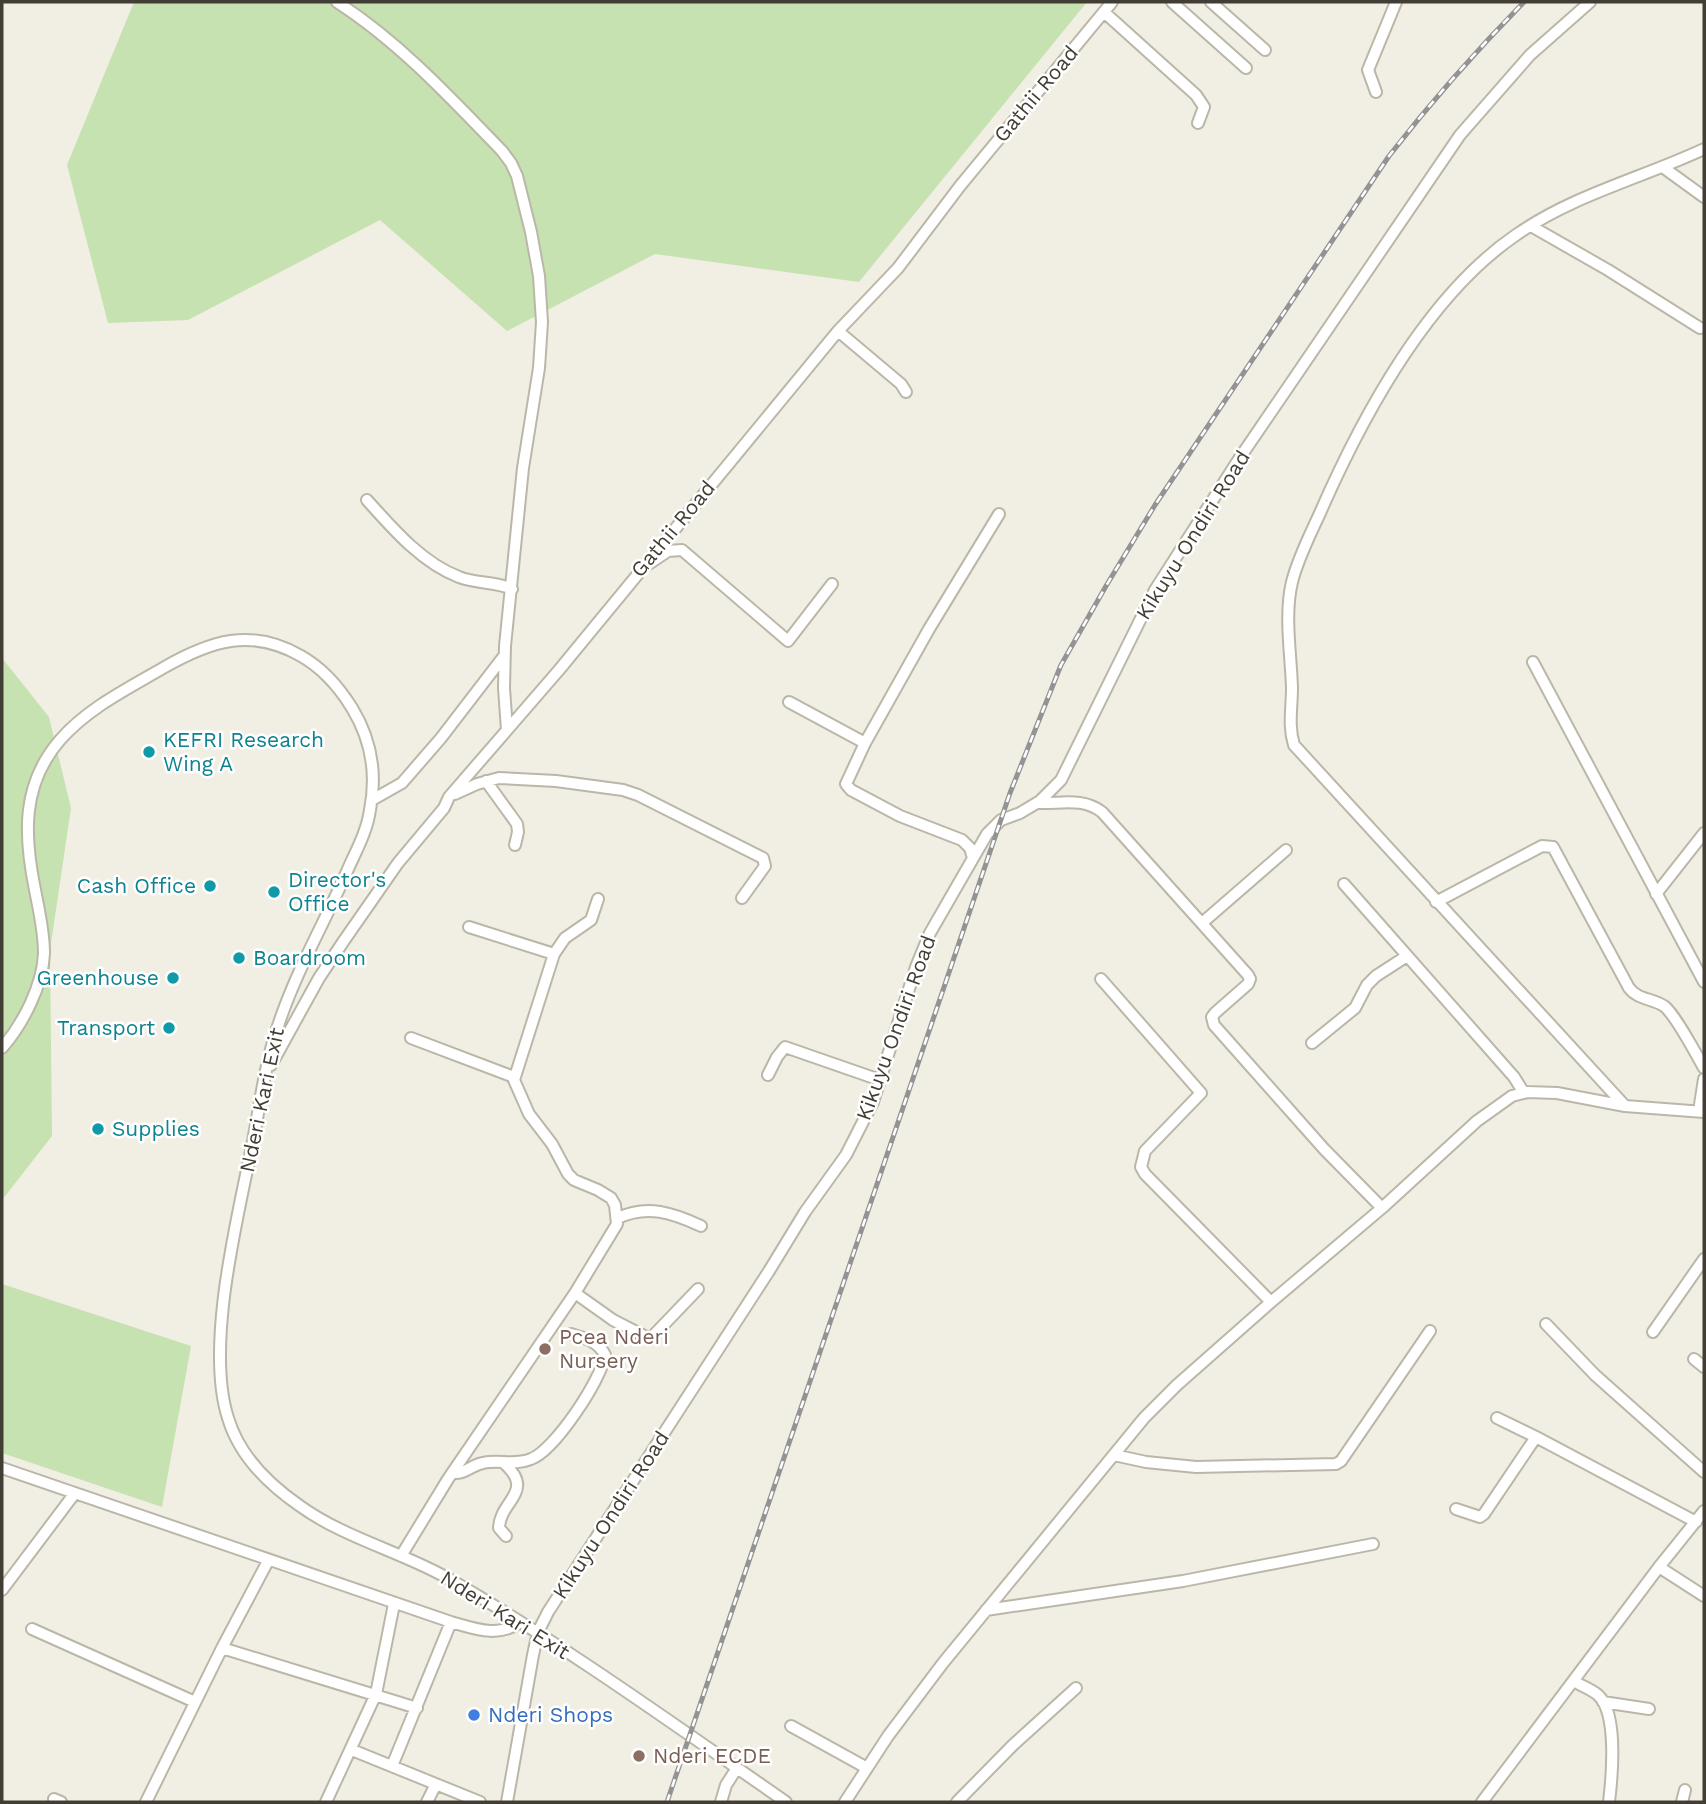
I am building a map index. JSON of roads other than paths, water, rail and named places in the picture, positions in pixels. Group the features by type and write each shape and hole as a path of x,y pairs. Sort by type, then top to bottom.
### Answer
{"street":[{"path":"337,2 370,24 401,50 502,150 517,176 536,253 542,322 539,368 520,498 504,656 507,730"},
{"name":"Gathii Road","path":"265,1077 319,978 398,863 444,808 449,797 838,331 898,268 960,186 1112,2"},
{"path":"1172,2 1246,68"},
{"path":"1211,2 1265,50"},
{"path":"1376,92 1368,70 1396,2"},
{"name":"Kikuyu Ondiri Road","path":"507,1802 538,1632 548,1612 769,1271 804,1212 846,1155 869,1112 916,967 936,921 973,858 993,826 1038,803 1061,780 1169,566 1460,135 1530,55 1590,2"},
{"path":"1104,12 1196,95 1204,107 1198,123"},
{"path":"1625,1106 1294,746 1290,722 1291,584 1311,531 1348,450 1415,341 1466,278 1504,244 1575,202 1664,168 1704,149"},
{"path":"1664,168 1704,197"},
{"path":"1531,226 1608,270 1700,328"},
{"path":"838,331 901,384 906,392"},
{"path":"367,500 420,553 444,570 467,580 503,585 512,589"},
{"path":"973,858 970,848 962,840 900,816 847,787 847,780 929,629 999,514"},
{"path":"640,569 668,551 682,550 788,641 832,584"},
{"name":"Nderi Kari Exit","path":"2,1048 14,1032 38,983 44,958 44,942 26,840 28,807 33,787 52,750 94,709 200,649 224,642 255,639 270,641 305,658 324,671 361,722 370,746 372,800 359,846 280,1019 265,1077 225,1296 220,1364 227,1416 252,1463 290,1499 317,1517 449,1578 538,1632 786,1802"},
{"path":"372,800 402,783 504,656"},
{"path":"1533,662 1704,982"},
{"path":"789,702 866,743"},
{"path":"449,797 486,781 519,777 622,790 658,804 763,858 765,866 742,898"},
{"path":"486,781 517,824 519,832 515,845"},
{"path":"1038,803 1078,801 1091,804 1110,820 1250,979 1248,984 1214,1013 1214,1025 1324,1149 1382,1208"},
{"path":"1656,894 1704,834"},
{"path":"1436,902 1542,846 1553,846 1629,988 1638,997 1656,1002 1669,1011 1704,1068"},
{"path":"1202,923 1286,849"},
{"path":"1345,884 1514,1076 1524,1093"},
{"path":"401,1556 453,1473 575,1293 615,1228 618,1218 611,1198 574,1180 568,1174 552,1144 529,1114 514,1077 554,954 565,938 591,920 598,899"},
{"path":"469,927 554,954"},
{"path":"1312,1043 1355,1008 1367,985 1376,976 1407,956"},
{"path":"1101,979 1202,1093 1145,1152 1141,1167 1271,1301"},
{"path":"411,1038 514,1077"},
{"path":"768,1075 785,1047 880,1080"},
{"path":"845,1802 888,1736 986,1610 1144,1418 1271,1301 1382,1208 1490,1110 1512,1096 1524,1093 1557,1093 1625,1106 1702,1112 1704,1079"},
{"path":"618,1218 630,1212 652,1210 679,1216 701,1226"},
{"path":"1653,1332 1704,1259"},
{"path":"575,1293 613,1320 650,1339 698,1289"},
{"path":"1546,1324 1595,1375 1704,1472"},
{"path":"1114,1455 1146,1462 1196,1467 1336,1464 1348,1451 1430,1331"},
{"path":"453,1473 466,1472 485,1462 504,1464 529,1460 541,1453 586,1399 601,1372 605,1355 599,1345 571,1334"},
{"path":"1694,1359 1704,1367"},
{"path":"1497,1418 1696,1522"},
{"path":"1456,1509 1476,1517 1484,1514 1536,1437"},
{"path":"504,1464 516,1476 517,1485 515,1497 499,1520 499,1528 506,1536"},
{"path":"2,1468 452,1622 492,1632 503,1631 520,1622"},
{"path":"2,1590 75,1493"},
{"path":"1482,1802 1704,1511"},
{"path":"986,1610 1183,1581 1373,1544"},
{"path":"146,1802 268,1561"},
{"path":"1659,1567 1704,1596"},
{"path":"326,1802 376,1694 394,1604"},
{"path":"392,1766 452,1622"},
{"path":"32,1629 195,1702"},
{"path":"222,1648 417,1708"},
{"path":"1574,1681 1597,1695 1607,1709 1610,1734 1609,1802"},
{"path":"957,1802 1013,1745 1076,1688"},
{"path":"1603,1702 1649,1709"},
{"path":"791,1726 867,1768"},
{"path":"352,1750 480,1802"},
{"path":"721,1802 726,1785 737,1768"},
{"path":"427,1802 436,1784"},
{"path":"1682,1802 1685,1790"}],"railway":[{"path":"667,1802 1010,793 1061,665 1155,505 1389,156 1454,77 1524,2"}],"place":[{"name":"KEFRI Research Wing A","path":"149,752"},
{"name":"Cash Office","path":"210,886"},
{"name":"Director's Office","path":"274,892"},
{"name":"Boardroom","path":"239,958"},
{"name":"Greenhouse","path":"173,978"},
{"name":"Transport","path":"169,1028"},
{"name":"Supplies","path":"98,1129"},
{"name":"Pcea Nderi Nursery","path":"545,1349"},
{"name":"Nderi Shops","path":"474,1715"},
{"name":"Nderi ECDE","path":"639,1756"}]}
